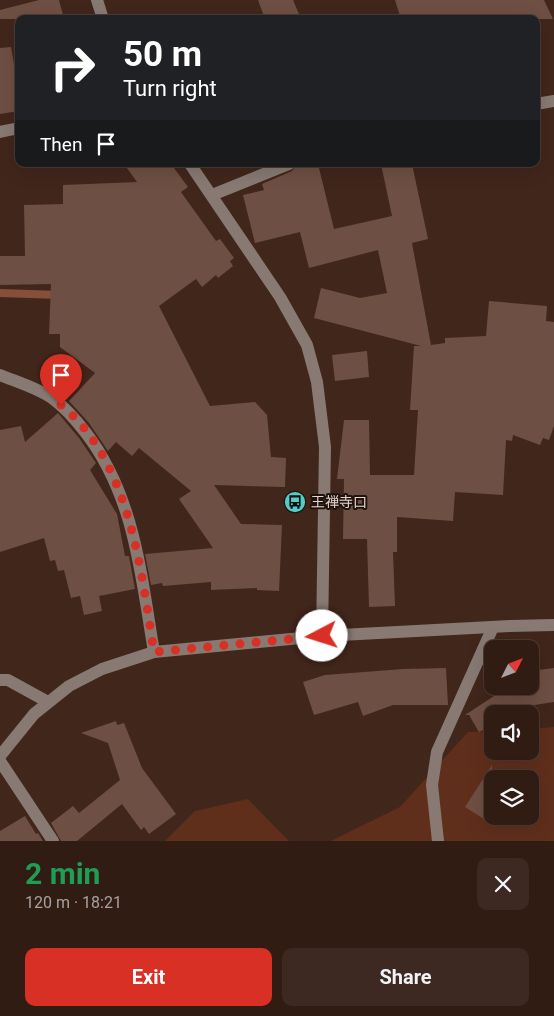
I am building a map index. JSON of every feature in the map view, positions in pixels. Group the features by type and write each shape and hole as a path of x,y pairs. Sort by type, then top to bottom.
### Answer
{"street":[{"path":"97,0 102,15"},
{"path":"540,103 554,101"},
{"path":"0,132 15,129"},
{"path":"192,167 280,297 307,345 317,382 325,447 322,636"},
{"path":"212,195 282,167"},
{"path":"0,375 51,397 71,414 100,451 116,482 137,547 154,652"},
{"path":"438,841 432,785 437,752 493,626"},
{"path":"0,756 34,714 69,686 102,669 154,652 322,636 493,626 554,626"},
{"path":"0,680 8,680 48,702"},
{"path":"0,761 53,841"}],"shaded area":[{"path":"554,727 554,841 331,841 400,807 468,732 484,731 484,760 539,760 539,728"},
{"path":"248,799 289,841 165,841 195,811"}],"building":[{"path":"39,0 59,0 63,15 15,15 15,19 0,19 0,10"},
{"path":"258,0 293,0 299,15 264,15"},
{"path":"395,0 544,0 553,19 540,19 540,15 400,15"},
{"path":"11,47 15,70 15,112 0,114 0,48"},
{"path":"126,167 173,167 188,187 181,192 216,241 220,239 234,258 230,261 233,266 218,278 216,275 202,287 196,279 159,306 210,406 255,402 267,415 271,457 286,458 285,487 214,485 241,524 282,525 279,591 257,590 257,588 211,590 211,582 163,586 162,583 151,585 145,554 213,548 179,499 191,491 139,448 132,456 116,442 108,451 89,423 69,401 95,373 60,347 60,334 49,334 51,284 0,285 0,256 25,256 24,205 63,204 63,185 137,182"},
{"path":"295,167 319,167 334,229 392,216 382,167 413,167 428,239 412,243 431,345 445,343 445,338 486,336 489,301 547,306 546,321 554,322 554,426 549,440 543,438 540,445 513,435 512,441 506,440 503,495 455,492 453,521 397,517 397,552 393,552 395,606 369,607 367,539 343,539 344,479 337,479 344,420 369,420 370,475 414,475 418,410 410,410 414,346 421,346 314,318 321,288 360,298 387,293 378,250 309,268 300,232 255,243 243,195 264,190 262,184 292,171"},
{"path":"367,351 369,377 335,381 332,355"},
{"path":"58,413 79,438 96,463 90,470 117,514 125,556 129,556 135,589 99,596 102,611 84,615 80,596 71,598 64,570 58,571 55,560 50,561 44,538 0,552 0,430 21,426 25,442"},
{"path":"446,668 448,705 393,705 363,716 358,702 314,715 303,682 325,675"},
{"path":"554,668 554,702 534,705 484,705 484,730 479,732 469,715 465,715 494,695 539,695 539,670"},
{"path":"116,721 117,725 124,723 142,768 176,814 149,834 144,827 141,830 122,804 77,841 61,841 51,823 73,806 79,813 120,780 108,743 81,733"},
{"path":"484,777 484,819 465,807"},
{"path":"25,816 36,834 38,833 43,841 0,841 0,831"}],"waterway":[{"path":"0,293 60,295"}],"place":[{"name":"王禅寺口","path":"295,502"}],"route":[{"path":"61,405 71,414 100,451 116,482 137,547 154,652 322,636"}]}
